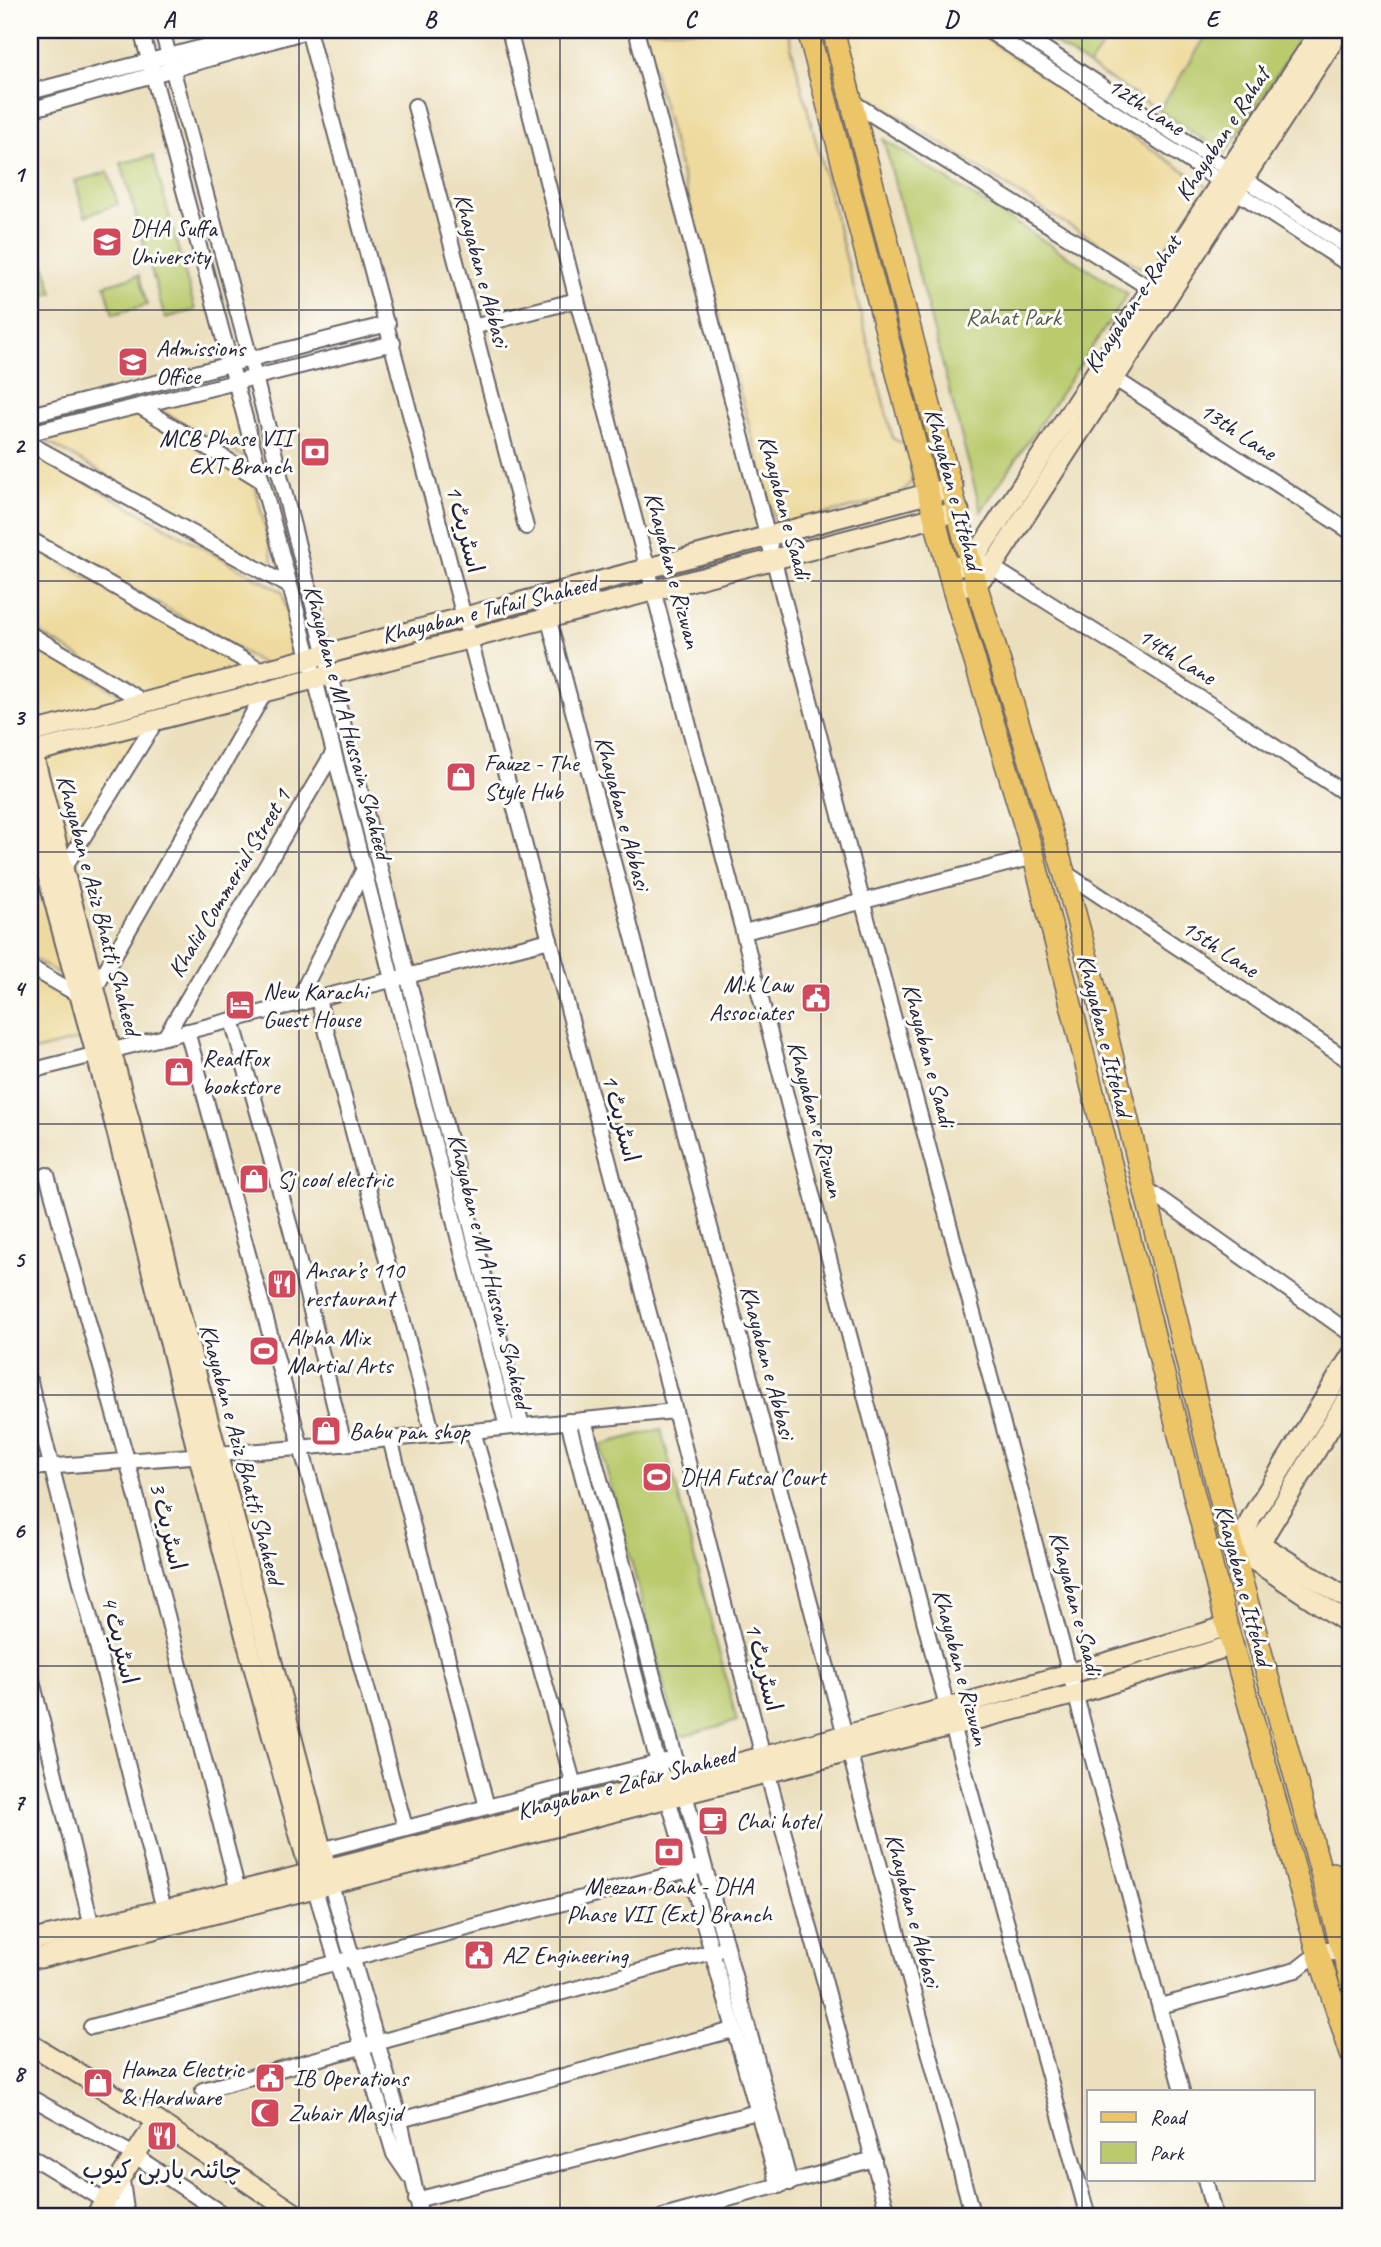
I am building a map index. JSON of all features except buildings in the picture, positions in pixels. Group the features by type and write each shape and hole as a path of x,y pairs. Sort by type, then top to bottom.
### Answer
{"main road":[{"name":"Khayaban e Ittehad","path":"808,30 934,518 1034,857 1230,1636 1318,1953 1345,1964"},
{"name":"Khayaban e Ittehad","path":"833,30 959,511 979,562 976,584 1064,872 1145,1188 1247,1549 1312,1841 1345,1964 1351,2053"},
{"path":"1312,1841 1329,1853 1340,1894 1351,1903"}],"street":[{"name":"Khayaban e M A Hussain Shaheed","path":"141,30 289,586 320,667 333,753 363,871 399,978"},
{"name":"Khayaban e M A Hussain Shaheed","path":"162,30 255,377 320,667 515,1427"},
{"path":"30,92 269,30"},
{"path":"30,110 309,30"},
{"name":"اسٹریٹ 1","path":"309,30 468,618 550,940 771,1763 889,2217"},
{"name":"Khayaban e Rizwan","path":"509,30 577,300 950,1716 1088,2217"},
{"name":"Khayaban e Saadi","path":"636,30 776,560 862,900 1182,2090"},
{"name":"12th Lane","path":"987,30 1232,180 1351,249"},
{"name":"12th Lane","path":"1016,30 1351,266"},
{"name":"Khayaban e Rahat","path":"979,562 1107,373 1151,289 1232,180 1321,30"},
{"name":"Khayaban-e-Rahat","path":"1107,373 1232,180 1340,30"},
{"path":"852,102 1151,289"},
{"name":"Khayaban e Abbasi","path":"415,106 526,527"},
{"path":"473,327 577,300"},
{"path":"30,415 388,324"},
{"path":"30,433 393,343"},
{"name":"13th Lane","path":"1107,373 1351,533"},
{"path":"139,407 259,479"},
{"path":"30,444 289,586"},
{"name":"Khayaban e Tufail Shaheed","path":"152,710 265,692 320,667 468,618 953,487"},
{"name":"Khayaban e Tufail Shaheed","path":"30,745 152,710 265,671 320,667 473,638 959,511"},
{"path":"30,539 265,671"},
{"path":"951,579 979,562"},
{"name":"14th Lane","path":"979,562 1219,710 1351,797"},
{"path":"951,579 976,584"},
{"name":"Khayaban e Abbasi","path":"541,599 841,1746 972,2217"},
{"path":"30,634 152,710 47,870"},
{"path":"30,967 89,992 265,692"},
{"name":"Khayaban e Aziz Bhatti Shaheed","path":"30,745 47,870"},
{"name":"Khalid Commerial Street 1","path":"165,1037 333,753"},
{"name":"Khayaban e Aziz Bhatti Shaheed","path":"30,799 47,870 89,992 105,1052 207,1455 321,1873 337,1963 394,2154 410,2177"},
{"path":"744,932 1034,857"},
{"path":"296,1004 363,871"},
{"name":"15th Lane","path":"1064,872 1351,1062"},
{"path":"31,1070 550,940"},
{"path":"318,999 433,1435"},
{"path":"233,1020 344,1444"},
{"path":"187,1031 405,1828"},
{"name":"اسٹریٹ 3","path":"47,1175 127,1460 238,1891"},
{"path":"1145,1188 1351,1334"},
{"path":"1351,1356 1244,1533 1247,1549 1351,1625"},
{"name":"اسٹریٹ 4","path":"30,1382 164,1909"},
{"path":"1247,1549 1351,1393"},
{"path":"30,1468 299,1448 675,1411"},
{"path":"584,1420 673,1759 673,1787 784,2184"},
{"path":"568,1422 657,1763 673,1787"},
{"path":"473,1431 573,1785"},
{"path":"390,1439 487,1807"},
{"path":"1247,1549 1262,1545 1351,1601"},
{"path":"950,1716 1072,1675 1230,1636"},
{"name":"Khayaban e Zafar Shaheed","path":"321,1873 841,1746 950,1716 1076,1694 1230,1636"},
{"path":"30,1672 92,1927"},
{"path":"30,1957 40,1958 321,1873 405,1828 673,1759"},
{"path":"91,2027 696,1868"},
{"path":"30,1938 37,1939 92,1927 321,1873"},
{"name":"Khayaban e Aziz Bhatti Shaheed","path":"321,1873 355,1958 408,2150 410,2177 421,2217"},
{"path":"719,1950 733,2030 757,2112 784,2184"},
{"path":"203,2090 719,1950"},
{"path":"1296,1970 1318,1953"},
{"path":"1160,2006 1296,1970 1345,1964"},
{"path":"400,2120 733,2030"},
{"path":"30,2044 157,2121 300,2217"},
{"path":"30,2097 134,2155 227,2217"},
{"path":"416,2200 757,2112"},
{"path":"100,2209 157,2121"},
{"path":"30,2156 100,2209 128,2217 121,2174"},
{"path":"663,2217 874,2159"},
{"path":"1205,2180 1215,2217"}],"green space":[{"path":"1034,30 1114,30 1089,66"},
{"path":"1210,30 1306,30 1225,154 1159,110"},
{"name":"Rahat Park","path":"883,139 1128,294 981,511"},
{"path":"153,156 195,310 165,318 121,163"},
{"path":"108,172 118,204 85,216 75,181"},
{"path":"35,231 53,293 30,299 30,232"},
{"path":"139,275 147,305 113,314 105,285"},
{"path":"661,1429 737,1721 678,1737 600,1445"}],"sand":[{"path":"643,30 787,30 893,439 910,446 912,481 899,496 776,526"},
{"path":"845,30 974,30 1207,186 1151,273 1053,216 862,92"},
{"path":"1114,30 1210,30 1159,110 1089,66"},
{"path":"229,388 247,459 154,406"},
{"path":"139,411 255,485 275,570 39,437"},
{"path":"30,451 282,592 298,657 267,666 30,530"},
{"path":"30,545 250,670 148,698 30,627"},
{"path":"30,639 133,703 32,729"},
{"path":"145,730 66,851 41,756"},
{"path":"30,874 39,879 65,977 30,957"},
{"path":"30,974 75,1000 85,1038 30,1052"}],"place":[{"name":"DHA Suffa University","path":"107,242"},
{"name":"Admissions Office","path":"133,362"},
{"name":"MCB Phase VII EXT Branch","path":"315,452"},
{"name":"Fauzz - The Style Hub","path":"461,777"},
{"name":"M.k Law Associates","path":"816,998"},
{"name":"New Karachi Guest House","path":"240,1005"},
{"name":"ReadFox bookstore","path":"179,1072"},
{"name":"Sj cool electric","path":"254,1179"},
{"name":"Ansar’s 110 restaurant","path":"282,1284"},
{"name":"Alpha Mix Martial Arts","path":"264,1351"},
{"name":"Babu pan shop","path":"326,1431"},
{"name":"DHA Futsal Court","path":"657,1477"},
{"name":"Chai hotel","path":"713,1821"},
{"name":"Meezan Bank - DHA Phase VII (Ext) Branch","path":"669,1852"},
{"name":"AZ Engineering","path":"479,1955"},
{"name":"IB Operations","path":"270,2078"},
{"name":"Hamza Electric & Hardware","path":"98,2083"},
{"name":"Zubair Masjid","path":"265,2113"},
{"name":"چائنہ باربی کیوب","path":"162,2136"}]}
